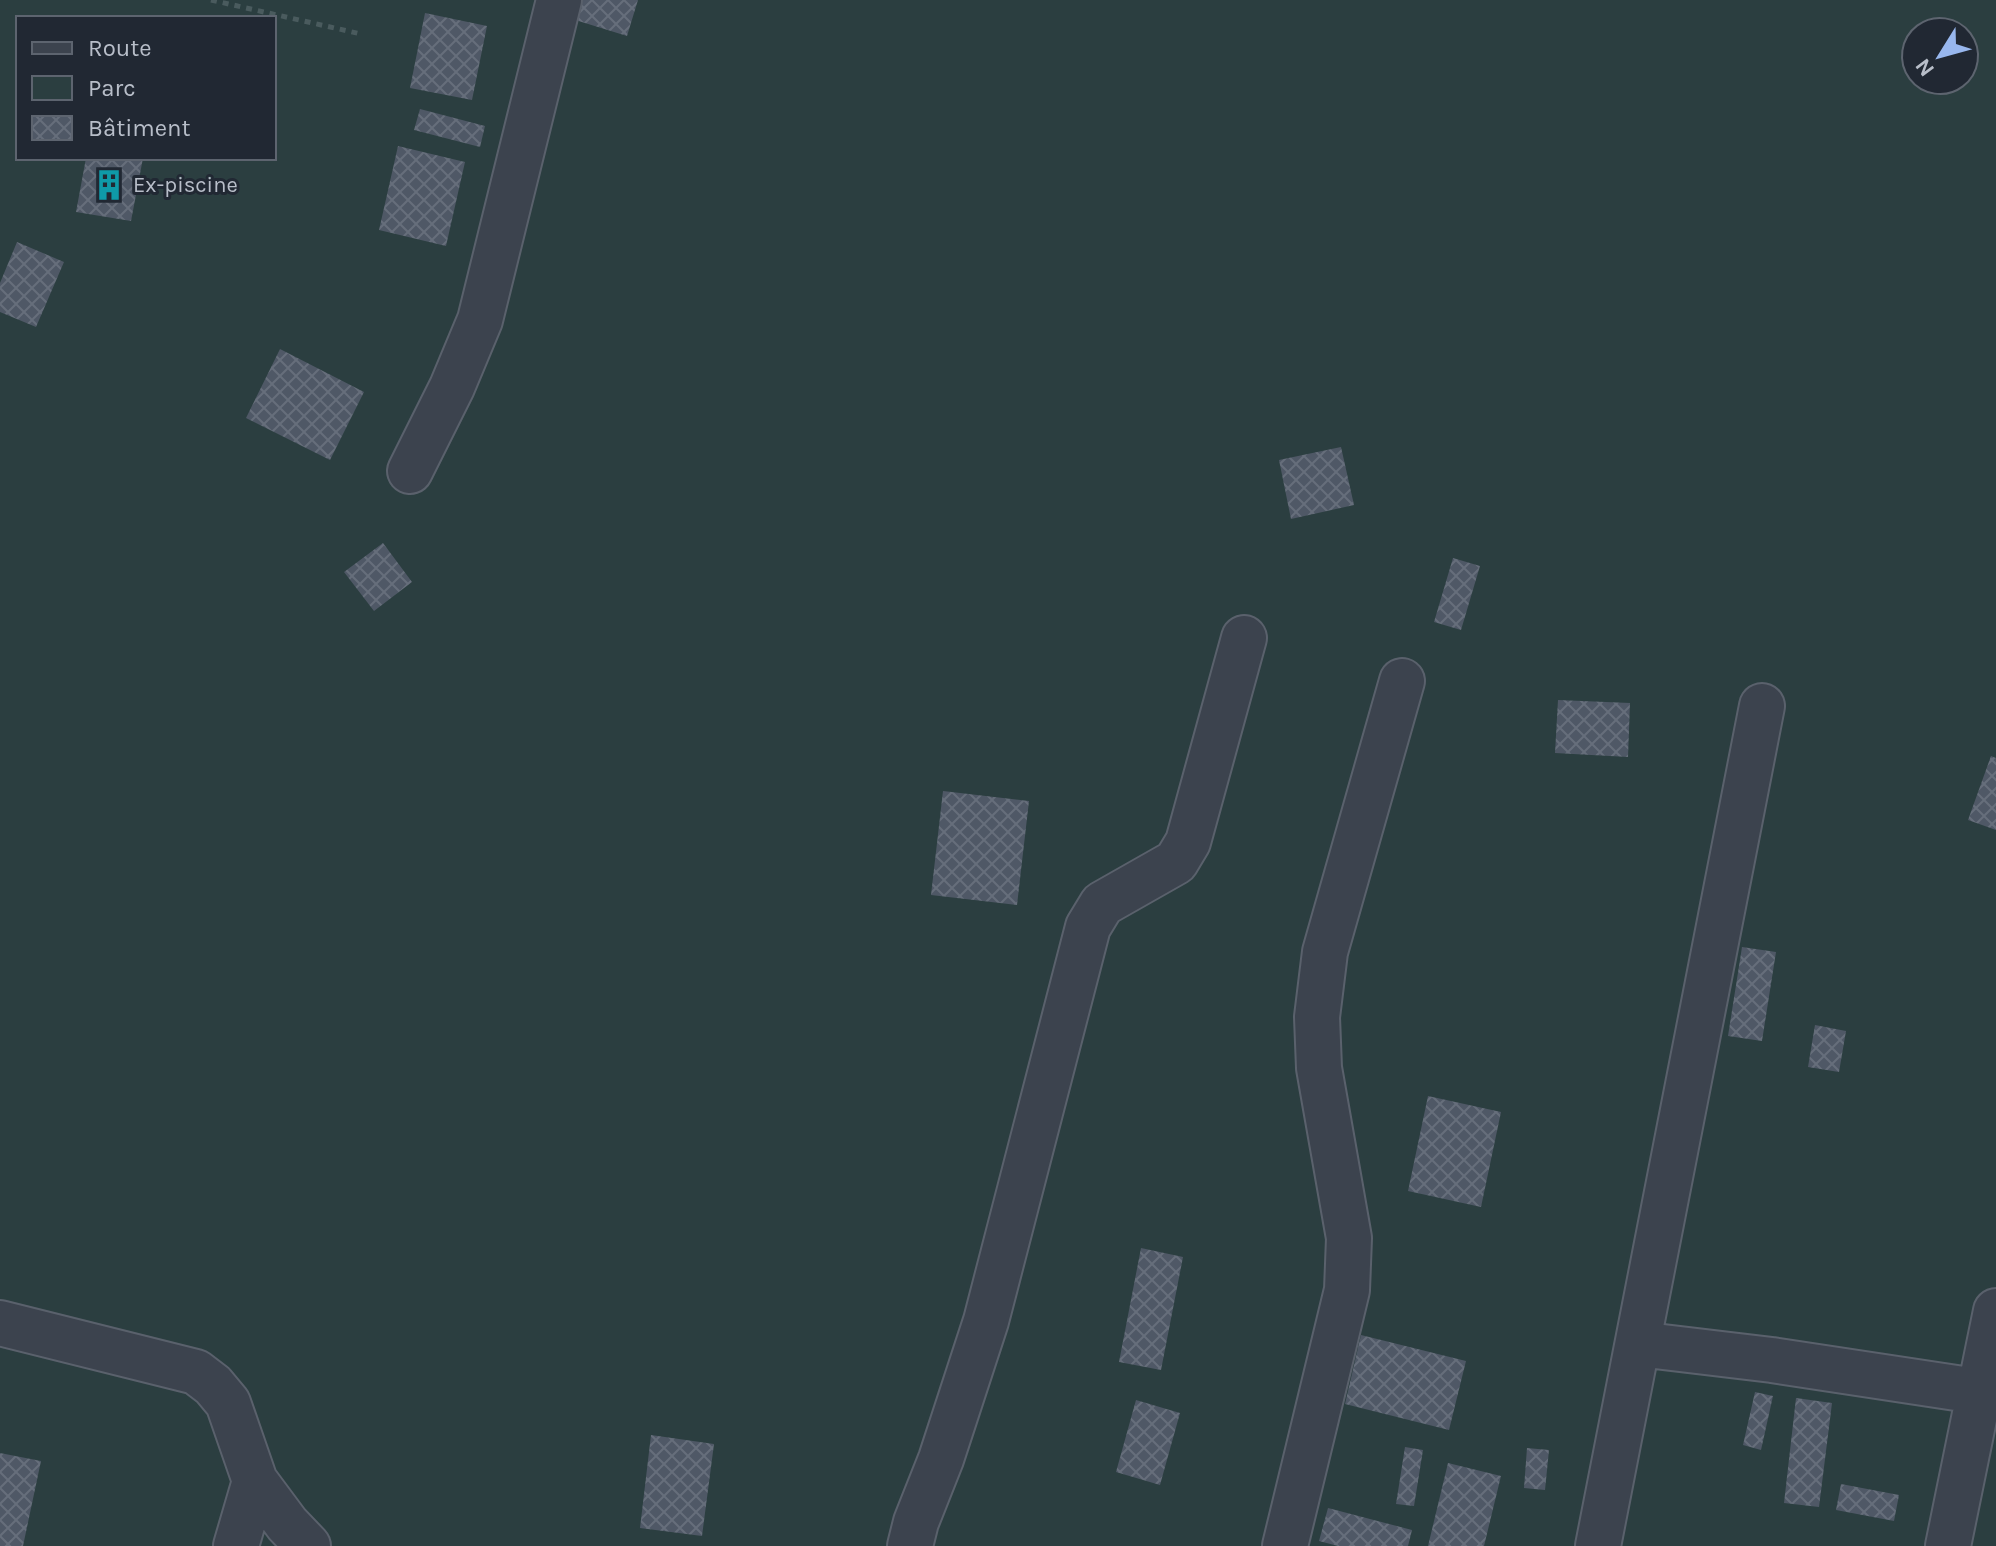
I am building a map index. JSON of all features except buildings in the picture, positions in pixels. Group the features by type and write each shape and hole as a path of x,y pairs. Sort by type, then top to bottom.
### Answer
{"street":[{"path":"410,471 452,387 480,320 559,0"},
{"path":"910,1546 986,1321 1088,927 1102,904 1176,862 1188,842 1244,638"},
{"path":"1285,1546 1347,1290 1349,1238 1319,1068 1317,1017 1325,952 1402,681"},
{"path":"1598,1546 1762,706"},
{"path":"1948,1546 1988,1392 1996,1311"},
{"path":"0,1323 196,1372 213,1385 228,1403 255,1481 308,1546"},
{"path":"1638,1344 1988,1392"},
{"path":"236,1546 255,1481"}],"path":[{"path":"211,0 361,34"}],"green space":[{"path":"0,0 1996,0 1996,1546 0,1546"}],"place":[{"name":"Ex-piscine","path":"109,185"}]}
